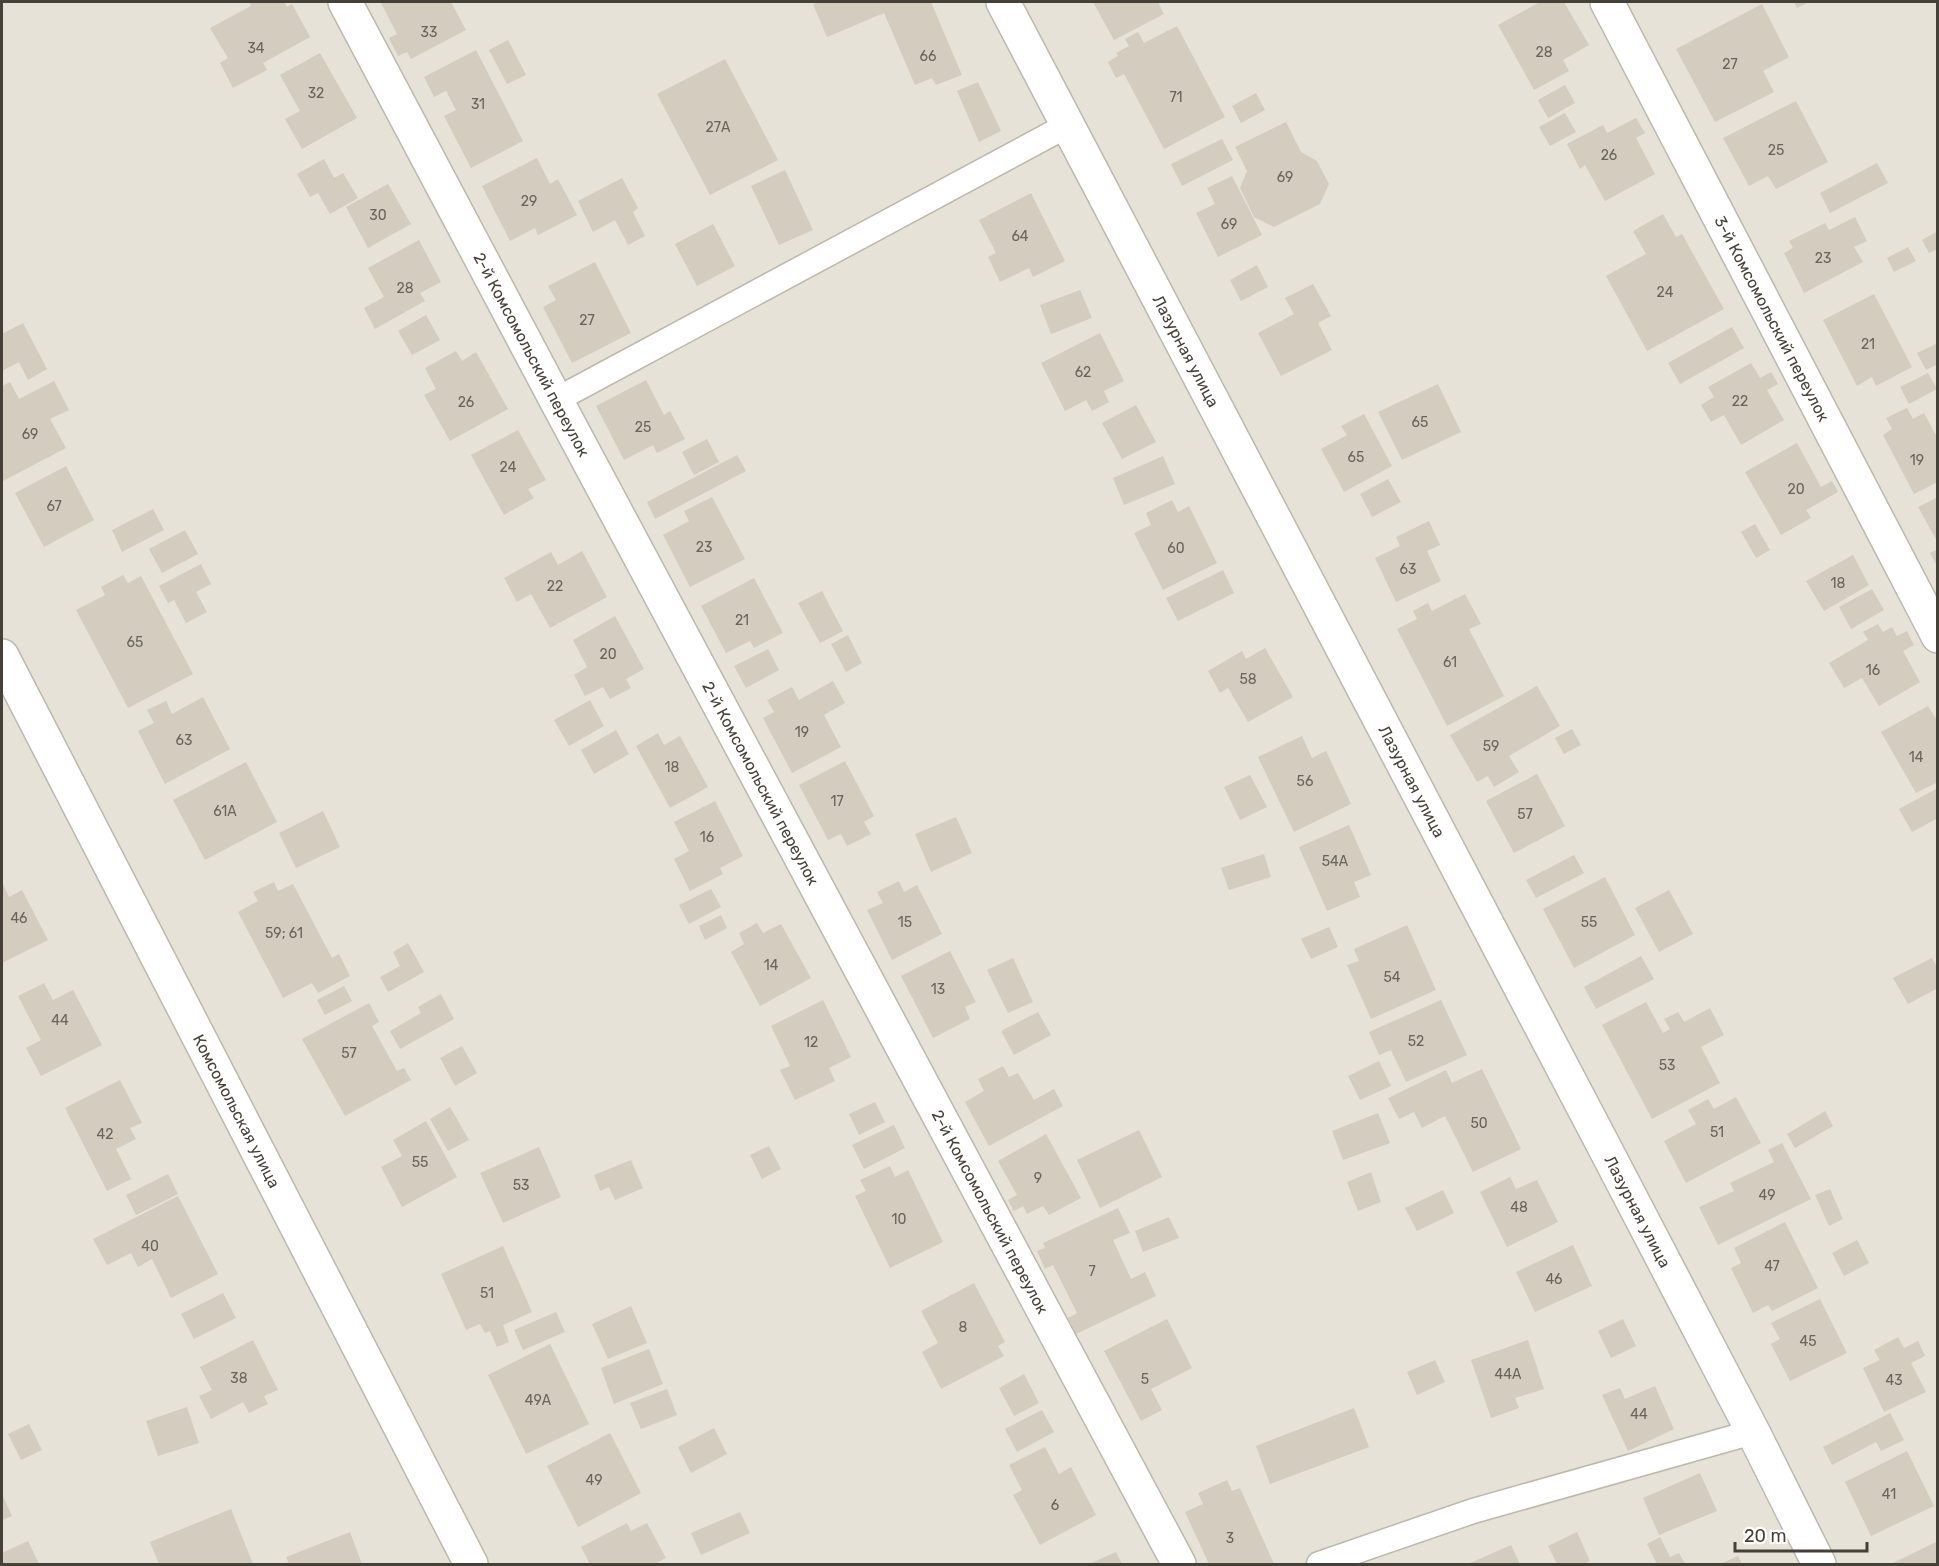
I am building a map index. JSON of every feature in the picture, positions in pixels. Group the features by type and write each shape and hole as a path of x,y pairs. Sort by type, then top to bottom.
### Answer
{"street":[{"name":"2-й Комсомольский переулок","path":"345,2 1179,1564"},
{"name":"Лазурная улица","path":"1003,2 1753,1432 1819,1564"},
{"name":"3-й Комсомольский переулок","path":"1607,2 1938,636"},
{"name":"Комсомольская улица","path":"2,656 471,1564"}],"lane":[{"path":"556,400 1068,124"},
{"path":"1318,1564 1473,1511 1753,1432"}],"shaded area":[{"path":"2,2 1937,2 1937,1564 2,1564"}],"building":[{"path":"249,2 284,2 287,7 292,4 310,37 263,63 267,70 233,88 220,63 228,58 210,28 251,6"},
{"path":"451,2 466,30 411,59 407,52 398,56 389,38 397,34 381,3"},
{"path":"819,2 931,2 962,75 936,85 932,78 915,85 884,13 827,37 813,4"},
{"path":"1093,2 1158,2 1164,14 1114,40"},
{"path":"1540,2 1564,2 1589,45 1563,60 1569,71 1534,90 1498,25"},
{"path":"1794,2 1809,2 1797,8"},
{"path":"1762,4 1789,57 1763,71 1774,92 1715,122 1676,49"},
{"path":"1177,26 1225,117 1164,149 1124,74 1116,78 1108,62 1118,56 1116,53 1129,46 1125,39 1138,32 1144,43"},
{"path":"508,40 526,75 507,84 489,50"},
{"path":"476,50 523,141 471,168 444,116 456,110 446,91 434,97 424,77"},
{"path":"320,53 357,118 302,149 285,119 300,111 280,75"},
{"path":"725,59 778,160 710,195 657,94"},
{"path":"978,82 1001,131 979,142 957,91"},
{"path":"1565,85 1575,103 1548,118 1538,100"},
{"path":"1256,93 1265,110 1241,123 1232,106"},
{"path":"1796,101 1828,162 1776,189 1768,176 1749,186 1723,138"},
{"path":"1565,113 1576,132 1550,146 1539,127"},
{"path":"1636,118 1645,133 1636,138 1655,174 1605,201 1585,165 1580,169 1567,144 1603,125 1607,133"},
{"path":"1286,122 1301,152 1317,161 1329,184 1320,204 1274,227 1254,217 1240,188 1247,171 1235,147"},
{"path":"1222,139 1233,160 1182,186 1171,164"},
{"path":"537,158 550,184 558,179 577,215 538,235 535,228 510,241 482,186"},
{"path":"324,159 334,178 343,173 358,198 330,214 318,193 310,197 297,174"},
{"path":"1877,163 1888,183 1830,213 1820,193"},
{"path":"785,170 813,230 779,245 751,186"},
{"path":"1232,176 1262,235 1218,257 1196,213 1215,204 1207,188"},
{"path":"622,178 638,208 633,212 645,236 628,245 615,220 593,232 578,201"},
{"path":"388,184 411,224 368,248 346,207"},
{"path":"1031,193 1065,261 1033,277 1029,268 1000,282 988,257 996,253 979,220"},
{"path":"1663,214 1676,237 1682,234 1724,309 1647,351 1606,276 1646,254 1633,231"},
{"path":"1855,217 1867,241 1854,247 1863,262 1804,293 1784,253 1793,248 1789,241 1825,223 1829,230"},
{"path":"713,224 735,266 697,286 675,244"},
{"path":"1938,231 1938,249 1929,253 1922,240"},
{"path":"419,240 441,282 420,293 425,301 375,329 364,308 384,297 368,268"},
{"path":"1908,247 1916,261 1894,272 1887,258"},
{"path":"595,262 631,333 572,363 543,307 556,300 548,286"},
{"path":"1257,265 1268,287 1241,301 1230,280"},
{"path":"1313,284 1331,316 1318,323 1332,350 1281,376 1258,333 1294,314 1285,298"},
{"path":"1080,290 1092,318 1051,334 1040,305"},
{"path":"1874,294 1912,367 1876,386 1872,377 1857,386 1823,320"},
{"path":"426,315 440,340 412,355 398,331"},
{"path":"23,323 47,369 28,380 19,362 2,371 2,334"},
{"path":"1732,327 1744,348 1680,384 1668,363"},
{"path":"1100,333 1124,381 1104,391 1109,402 1092,411 1086,400 1065,411 1041,363"},
{"path":"1938,343 1938,364 1926,370 1917,353"},
{"path":"456,351 462,361 476,352 508,409 450,441 424,395 436,389 425,368"},
{"path":"1751,363 1760,378 1771,372 1778,384 1767,390 1784,420 1741,445 1724,415 1711,422 1701,405 1714,397 1708,387"},
{"path":"1928,373 1937,389 1909,404 1900,387"},
{"path":"646,380 664,415 670,411 685,439 657,453 653,445 624,460 596,406"},
{"path":"54,381 69,410 50,419 66,448 3,481 2,386 10,382 19,399"},
{"path":"1438,384 1461,432 1402,460 1378,412"},
{"path":"1136,405 1156,442 1122,459 1102,423"},
{"path":"1907,408 1913,419 1924,413 1938,439 1938,482 1914,494 1883,435 1892,429 1886,418"},
{"path":"1364,414 1392,466 1344,492 1321,449 1347,435 1341,426"},
{"path":"518,430 546,480 528,489 534,498 504,515 471,455"},
{"path":"707,439 719,462 694,475 682,452"},
{"path":"1797,443 1821,487 1832,481 1838,492 1806,510 1811,518 1781,535 1745,472"},
{"path":"737,455 746,471 655,519 647,502"},
{"path":"1163,456 1175,484 1124,505 1113,478"},
{"path":"66,466 94,520 44,547 15,493"},
{"path":"1388,479 1401,502 1372,517 1360,494"},
{"path":"712,497 745,559 690,587 663,535 689,521 684,511"},
{"path":"1938,497 1938,543 1918,507"},
{"path":"1172,500 1178,512 1189,506 1217,563 1163,590 1134,533 1151,525 1146,513"},
{"path":"153,509 164,530 122,552 112,530"},
{"path":"1429,521 1440,545 1427,551 1441,581 1396,602 1375,558 1400,546 1396,537"},
{"path":"1755,524 1770,550 1756,558 1741,532"},
{"path":"185,530 198,554 162,573 149,549"},
{"path":"1938,549 1938,568 1930,553"},
{"path":"582,551 607,597 550,628 531,594 517,602 504,578 551,552 558,565"},
{"path":"1853,555 1869,585 1824,611 1806,581"},
{"path":"201,564 211,584 196,592 207,612 186,623 174,600 168,603 159,586"},
{"path":"1223,570 1234,593 1178,621 1166,598"},
{"path":"123,575 128,583 141,576 193,674 128,708 76,610 105,595 101,587"},
{"path":"754,578 783,633 754,648 750,641 726,653 701,606"},
{"path":"1872,589 1884,610 1851,629 1839,607"},
{"path":"822,591 843,631 820,643 798,603"},
{"path":"1465,594 1481,624 1469,629 1504,696 1447,726 1397,629 1417,619 1413,611 1428,603 1432,611"},
{"path":"615,616 644,669 626,679 631,688 610,699 603,687 585,696 574,675 587,667 573,640"},
{"path":"1878,624 1883,632 1892,627 1897,636 1907,631 1914,645 1903,651 1920,682 1879,706 1862,678 1844,688 1829,663 1868,640 1863,632"},
{"path":"848,635 862,663 846,672 831,644"},
{"path":"1265,648 1293,697 1248,722 1228,688 1220,693 1208,671 1242,651 1246,659"},
{"path":"768,649 779,670 746,688 734,666"},
{"path":"833,681 845,703 824,715 841,747 792,773 763,718 774,712 767,700 792,687 799,700"},
{"path":"1537,686 1560,726 1509,756 1519,772 1494,787 1488,776 1477,782 1450,735"},
{"path":"203,697 230,749 165,784 138,731 154,723 147,710 166,701 172,714"},
{"path":"590,700 604,726 569,746 554,720"},
{"path":"1928,706 1938,722 1938,782 1916,793 1881,732"},
{"path":"1572,729 1581,745 1564,754 1555,738"},
{"path":"616,730 629,754 594,774 581,750"},
{"path":"658,733 664,745 680,736 708,787 670,808 636,746"},
{"path":"1302,736 1312,758 1326,751 1351,804 1294,832 1258,757"},
{"path":"845,761 874,816 864,822 871,834 847,846 841,834 828,840 799,785"},
{"path":"246,762 277,822 205,860 173,800"},
{"path":"1537,774 1565,826 1514,853 1486,801"},
{"path":"1250,775 1267,807 1240,820 1224,787"},
{"path":"1938,788 1938,818 1912,832 1899,809"},
{"path":"715,801 743,856 720,868 723,874 690,891 674,859 689,851 674,822"},
{"path":"323,811 340,847 296,868 279,833"},
{"path":"956,817 972,853 931,872 915,834"},
{"path":"1349,825 1371,875 1354,882 1360,897 1327,911 1299,847"},
{"path":"1264,854 1271,877 1229,890 1221,868"},
{"path":"1574,855 1584,873 1536,898 1526,880"},
{"path":"1605,877 1635,935 1574,968 1543,909"},
{"path":"899,881 904,892 917,885 942,934 892,960 867,910 883,903 877,892"},
{"path":"2,882 9,897 22,890 48,940 2,963"},
{"path":"274,882 278,891 293,884 332,958 339,954 350,976 318,993 312,983 283,998 238,912 258,901 253,892"},
{"path":"711,889 721,907 689,924 679,905"},
{"path":"1669,890 1693,934 1659,952 1635,908"},
{"path":"721,915 727,928 705,940 699,926"},
{"path":"757,923 763,933 781,924 811,978 760,1006 731,952 744,944 739,933"},
{"path":"1407,925 1436,990 1371,1019 1347,965 1359,961 1354,949"},
{"path":"1329,927 1338,947 1311,959 1301,939"},
{"path":"408,943 424,972 388,992 380,977 400,966 393,952"},
{"path":"950,951 976,1002 965,1007 970,1019 933,1038 901,976"},
{"path":"1641,956 1654,979 1596,1009 1584,987"},
{"path":"1013,958 1033,1002 1008,1013 987,970"},
{"path":"1932,958 1938,969 1938,988 1908,1004 1893,978"},
{"path":"44,983 53,1000 73,990 102,1045 41,1076 26,1048 41,1040 18,996"},
{"path":"344,986 352,1001 325,1015 317,1000"},
{"path":"441,994 454,1019 400,1049 390,1031 421,1013 418,1007"},
{"path":"823,1000 851,1057 829,1068 835,1081 795,1100 780,1070 790,1066 771,1026"},
{"path":"1441,1000 1467,1055 1406,1082 1391,1050 1379,1055 1369,1032"},
{"path":"1646,1002 1663,1033 1670,1029 1664,1019 1678,1012 1684,1022 1710,1008 1724,1035 1701,1047 1720,1083 1652,1119 1602,1025"},
{"path":"369,1003 379,1022 372,1026 397,1071 404,1068 411,1080 345,1116 302,1039"},
{"path":"1038,1012 1051,1035 1014,1055 1001,1031"},
{"path":"462,1046 477,1073 455,1086 440,1058"},
{"path":"1379,1061 1391,1086 1360,1100 1348,1076"},
{"path":"1003,1066 1009,1077 1018,1073 1034,1100 1054,1089 1063,1106 989,1146 965,1102 984,1091 978,1079"},
{"path":"1482,1069 1521,1149 1473,1172 1445,1116 1422,1128 1414,1112 1399,1119 1388,1098 1446,1070 1452,1083"},
{"path":"120,1080 142,1123 130,1128 136,1139 116,1149 131,1179 107,1191 65,1108"},
{"path":"1736,1097 1761,1143 1686,1183 1664,1141 1696,1124 1688,1110 1708,1099 1714,1109"},
{"path":"875,1102 885,1122 859,1135 849,1114"},
{"path":"450,1107 469,1140 448,1151 430,1119"},
{"path":"1825,1111 1833,1126 1795,1148 1787,1134"},
{"path":"1378,1113 1390,1143 1343,1160 1332,1131"},
{"path":"426,1121 457,1177 402,1207 381,1167 402,1156 393,1140"},
{"path":"894,1125 905,1148 864,1169 852,1145"},
{"path":"1139,1130 1162,1177 1100,1208 1077,1160"},
{"path":"1046,1134 1081,1198 1049,1215 1043,1206 1027,1214 1023,1206 1014,1211 1008,1200 1017,1195 998,1161"},
{"path":"1782,1143 1811,1199 1718,1245 1699,1207 1734,1191 1730,1183 1774,1162 1768,1150"},
{"path":"769,1146 781,1169 762,1179 750,1155"},
{"path":"539,1147 561,1197 503,1223 480,1173"},
{"path":"631,1160 643,1188 615,1200 609,1187 600,1191 594,1175"},
{"path":"890,1166 895,1177 908,1170 943,1242 890,1268 855,1196 866,1191 860,1180"},
{"path":"1371,1172 1381,1202 1358,1211 1347,1182"},
{"path":"168,1174 178,1194 136,1215 126,1195"},
{"path":"1510,1177 1516,1189 1537,1180 1558,1222 1507,1247 1480,1192"},
{"path":"1830,1189 1843,1219 1829,1226 1815,1195"},
{"path":"1443,1190 1454,1213 1417,1231 1405,1208"},
{"path":"178,1196 218,1274 171,1298 152,1259 138,1267 131,1253 107,1265 93,1239"},
{"path":"1118,1208 1130,1233 1113,1240 1131,1279 1145,1272 1156,1296 1076,1334 1068,1318 1077,1313 1053,1265 1045,1269 1037,1251 1045,1248 1043,1243"},
{"path":"1169,1217 1179,1238 1143,1252 1135,1231"},
{"path":"1785,1222 1818,1288 1772,1311 1768,1305 1753,1313 1731,1268 1741,1263 1734,1248"},
{"path":"1857,1240 1869,1263 1844,1276 1832,1253"},
{"path":"1573,1245 1592,1286 1535,1312 1516,1272"},
{"path":"503,1246 532,1312 503,1325 509,1342 497,1347 490,1331 485,1333 480,1324 466,1330 441,1274"},
{"path":"974,1283 1005,1342 998,1346 1004,1356 941,1389 922,1352 938,1343 921,1311"},
{"path":"223,1293 236,1318 194,1339 181,1314"},
{"path":"1820,1299 1847,1353 1790,1381 1771,1344 1780,1339 1771,1323"},
{"path":"631,1306 647,1343 608,1359 592,1324"},
{"path":"556,1312 565,1332 523,1350 514,1330"},
{"path":"1167,1319 1192,1368 1151,1389 1162,1410 1141,1421 1104,1351"},
{"path":"1623,1319 1636,1346 1611,1358 1598,1331"},
{"path":"1898,1337 1904,1348 1918,1341 1925,1356 1911,1363 1926,1392 1884,1412 1863,1368 1880,1360 1874,1350"},
{"path":"253,1340 278,1390 264,1396 268,1404 249,1413 243,1402 211,1419 199,1396 212,1390 200,1367"},
{"path":"1528,1340 1544,1389 1515,1398 1519,1408 1491,1418 1471,1360"},
{"path":"550,1344 589,1424 526,1454 488,1375"},
{"path":"649,1349 663,1384 614,1404 601,1368"},
{"path":"1435,1360 1445,1382 1417,1395 1407,1372"},
{"path":"1024,1374 1039,1403 1014,1416 999,1388"},
{"path":"1655,1386 1674,1429 1628,1451 1602,1395 1620,1388 1625,1399"},
{"path":"667,1389 677,1415 641,1429 630,1403"},
{"path":"187,1407 199,1443 158,1456 146,1421"},
{"path":"1354,1408 1369,1447 1270,1484 1256,1446"},
{"path":"1042,1410 1054,1432 1017,1452 1005,1429"},
{"path":"1890,1413 1904,1440 1881,1451 1876,1442 1832,1465 1823,1447"},
{"path":"29,1424 42,1450 21,1460 8,1434"},
{"path":"714,1428 727,1454 691,1473 678,1447"},
{"path":"610,1433 641,1493 578,1527 547,1466"},
{"path":"1045,1447 1059,1474 1071,1467 1096,1515 1040,1545 1013,1495 1022,1490 1009,1465"},
{"path":"1907,1451 1934,1506 1871,1536 1845,1482"},
{"path":"1700,1473 1717,1511 1659,1535 1643,1498"},
{"path":"1227,1480 1232,1491 1240,1488 1274,1564 1209,1564 1185,1512 1203,1504 1198,1493"},
{"path":"2,1494 12,1516 2,1520"},
{"path":"231,1509 253,1564 159,1564 150,1542"},
{"path":"740,1512 750,1533 701,1555 691,1533"},
{"path":"627,1523 631,1531 647,1523 666,1558 654,1564 590,1564 581,1547"},
{"path":"350,1532 362,1564 289,1564 286,1557"},
{"path":"1577,1532 1590,1561 1583,1564 1557,1564 1548,1546"},
{"path":"1660,1537 1670,1557 1679,1553 1685,1564 1657,1564 1647,1544"},
{"path":"28,1541 39,1564 2,1564 2,1553"},
{"path":"1938,1541 1938,1564 1891,1564"},
{"path":"1511,1545 1520,1564 1468,1564"},
{"path":"1116,1552 1122,1564 1089,1564"},
{"path":"1738,1556 1742,1564 1720,1564"}]}
